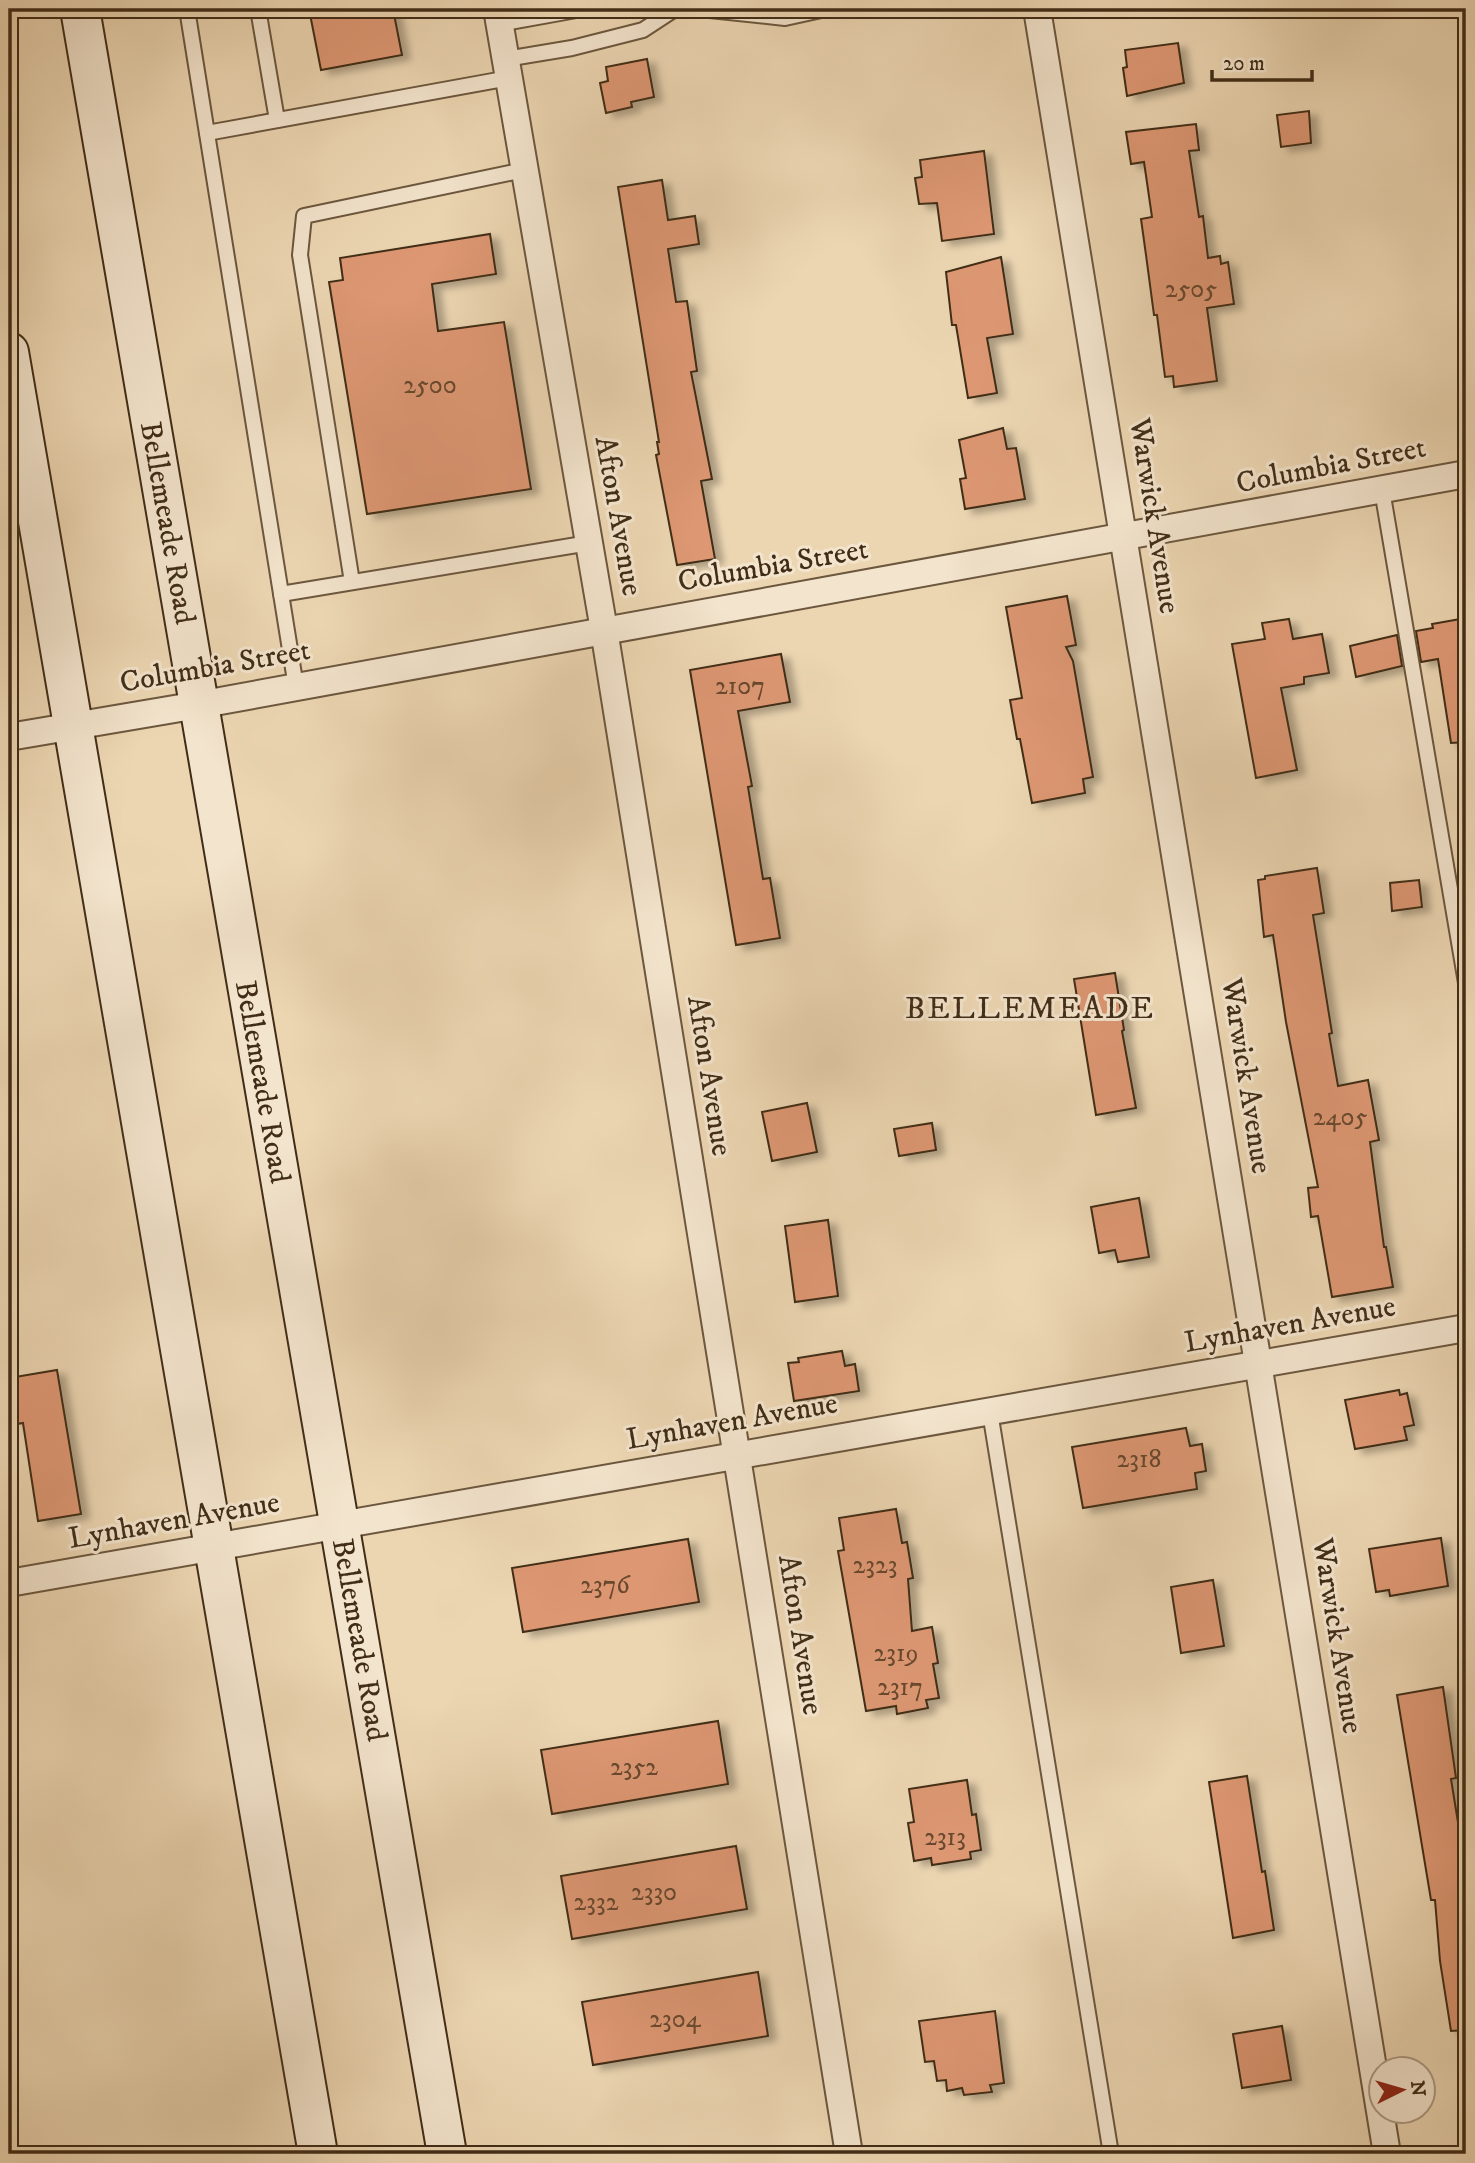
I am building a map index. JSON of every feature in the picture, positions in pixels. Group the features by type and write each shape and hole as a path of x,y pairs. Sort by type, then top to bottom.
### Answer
{"main road":[{"name":"Bellemeade Road","path":"80,9 447,2154"},
{"path":"9,352 318,2154"}],"street":[{"name":"Warwick Avenue","path":"1037,9 1387,2154"},
{"name":"Afton Avenue","path":"498,16 604,630 849,2154"},
{"name":"Columbia Street","path":"9,737 1124,538 1466,474"},
{"name":"Lynhaven Avenue","path":"9,1583 1466,1328"}],"lane":[{"path":"187,9 296,687"},
{"path":"258,9 277,120"},
{"path":"498,16 582,9"},
{"path":"206,133 507,69 643,30 675,9"},
{"path":"700,9 785,18 826,9"},
{"path":"352,582 300,256 304,216 524,170"},
{"path":"1382,490 1466,983"},
{"path":"281,594 589,543"},
{"path":"990,1412 1111,2154"}],"building":[{"path":"309,9 393,9 402,55 321,70"},
{"path":"1178,43 1184,83 1127,96 1123,68 1127,67 1125,50"},
{"path":"647,59 654,97 631,102 632,107 606,113 600,83 608,81 606,67"},
{"path":"1309,111 1311,143 1281,147 1277,115"},
{"path":"1196,124 1199,150 1189,151 1199,217 1203,216 1208,258 1220,256 1221,264 1228,262 1234,304 1207,308 1217,381 1174,387 1173,376 1165,377 1141,219 1152,217 1144,162 1131,164 1126,132"},
{"path":"984,151 994,234 942,241 937,203 919,204 915,178 922,177 920,160"},
{"path":"662,180 668,220 695,216 699,244 668,249 676,302 687,301 697,371 691,372 712,479 701,481 715,559 677,565 656,455 659,454 659,442 618,187"},
{"path":"490,234 496,274 432,284 438,331 504,322 531,489 367,514 329,282 343,280 340,258"},
{"path":"1001,257 1013,334 987,338 997,393 968,398 956,325 952,325 946,272"},
{"path":"1003,428 1007,449 1016,448 1025,499 965,509 960,479 966,478 959,440"},
{"path":"1067,596 1076,645 1066,647 1073,661 1093,777 1083,779 1085,793 1032,803 1010,700 1022,698 1006,607"},
{"path":"1466,618 1466,742 1451,743 1438,659 1421,662 1416,631 1433,628 1432,624"},
{"path":"1289,619 1293,639 1322,634 1329,673 1304,677 1304,684 1281,688 1297,770 1256,778 1232,644 1265,639 1262,623"},
{"path":"1397,635 1402,666 1356,677 1350,646"},
{"path":"781,654 790,702 738,711 752,786 748,787 763,879 770,878 780,938 736,945 690,670"},
{"path":"1317,868 1324,913 1313,915 1338,1086 1368,1080 1379,1140 1370,1142 1384,1247 1393,1287 1332,1297 1318,1216 1311,1217 1308,1188 1318,1187 1286,1022 1273,935 1264,937 1258,880 1265,879 1265,876"},
{"path":"1419,880 1422,907 1392,911 1390,883"},
{"path":"1115,973 1136,1108 1096,1115 1074,979"},
{"path":"807,1103 817,1152 772,1161 762,1112"},
{"path":"932,1123 936,1150 899,1156 894,1129"},
{"path":"1139,1198 1149,1257 1118,1262 1115,1250 1099,1253 1091,1207"},
{"path":"828,1220 838,1296 795,1302 785,1226"},
{"path":"842,1351 845,1366 855,1364 859,1391 794,1401 788,1363 799,1362 798,1358"},
{"path":"57,1370 81,1514 38,1521 23,1423 17,1424 9,1378"},
{"path":"1399,1390 1400,1395 1407,1393 1414,1425 1404,1427 1407,1440 1355,1449 1345,1400"},
{"path":"1186,1428 1190,1446 1202,1444 1206,1471 1195,1473 1197,1489 1083,1508 1072,1447"},
{"path":"896,1509 902,1543 907,1542 913,1578 908,1579 912,1631 932,1627 938,1663 933,1664 939,1698 926,1700 928,1708 897,1714 896,1706 866,1711 838,1551 844,1550 839,1518"},
{"path":"1441,1538 1448,1586 1390,1596 1389,1590 1376,1592 1369,1549"},
{"path":"688,1539 699,1602 523,1632 512,1568"},
{"path":"1213,1580 1224,1646 1181,1653 1171,1587"},
{"path":"1443,1687 1456,1778 1451,1779 1466,1872 1466,2030 1451,2031 1440,1961 1435,1900 1431,1900 1397,1695"},
{"path":"718,1721 728,1784 552,1814 541,1750"},
{"path":"1247,1776 1274,1930 1233,1938 1209,1782"},
{"path":"967,1780 972,1815 976,1814 981,1850 970,1852 971,1859 932,1865 931,1858 914,1861 908,1823 914,1822 909,1789"},
{"path":"736,1846 747,1909 572,1939 561,1876"},
{"path":"758,1972 768,2036 593,2065 582,2002"},
{"path":"995,2011 1004,2083 990,2085 992,2092 964,2095 962,2088 947,2091 946,2080 937,2081 934,2061 925,2062 919,2021"},
{"path":"1282,2026 1291,2080 1242,2088 1233,2034"}],"district":[{"name":"BELLEMEADE","path":"1030,1009"}]}
